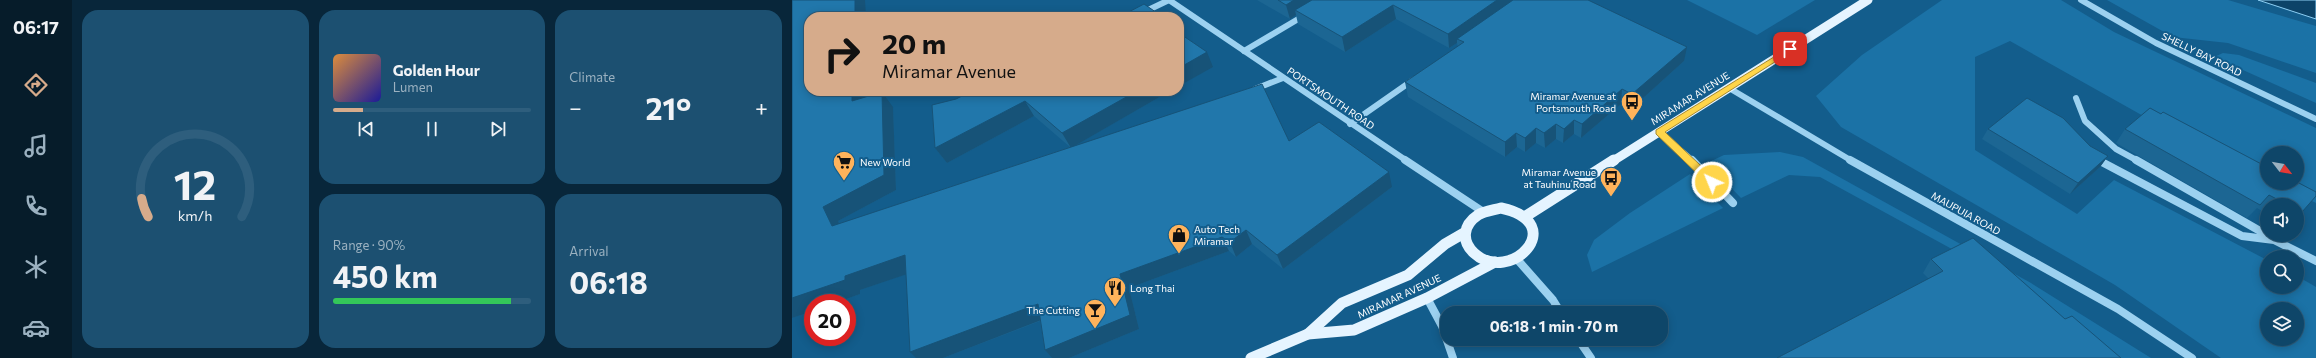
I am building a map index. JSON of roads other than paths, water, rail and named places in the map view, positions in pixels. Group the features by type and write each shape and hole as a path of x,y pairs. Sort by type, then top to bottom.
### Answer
{"main road":[{"name":"MIRAMAR AVENUE","path":"1526,216 1868,0"},
{"path":"1501,208 1512,209 1526,216 1534,228 1534,237 1530,246 1516,258 1495,262 1482,259 1472,253 1465,243 1464,233 1469,222 1482,211 1501,208"},
{"name":"MIRAMAR AVENUE","path":"1308,334 1342,303 1408,275 1445,244 1464,233"},
{"name":"MIRAMAR AVENUE","path":"1251,358 1308,334 1354,330 1428,298 1495,262"}],"street":[{"path":"1146,12 1169,0"},
{"name":"PORTSMOUTH ROAD","path":"1169,0 1350,124 1482,211"},
{"name":"SHELLY BAY ROAD","path":"2082,0 2156,43 2316,120"},
{"path":"1244,51 1311,12"},
{"path":"1350,124 1422,74"},
{"path":"1245,92 1283,78"},
{"name":"MAUPUIA ROAD","path":"1729,88 1828,148 2118,309 2192,358"},
{"path":"2076,98 2085,121 2116,149 2260,231"},
{"path":"1659,132 1692,161 1732,203"},
{"path":"2086,154 2242,236 2260,236"},
{"path":"2280,242 2316,262"},
{"path":"1516,258 1557,306"},
{"path":"1428,298 1442,326 1453,358"},
{"path":"1583,346 1591,358"}],"place":[{"name":"Miramar Avenue at Portsmouth Road","path":"1632,122"},
{"name":"New World","path":"844,182"},
{"name":"Miramar Avenue at Tauhinu Road","path":"1611,198"},
{"name":"Auto Tech Miramar","path":"1179,254"},
{"name":"Long Thai","path":"1115,308"},
{"name":"The Cutting","path":"1095,330"}]}
